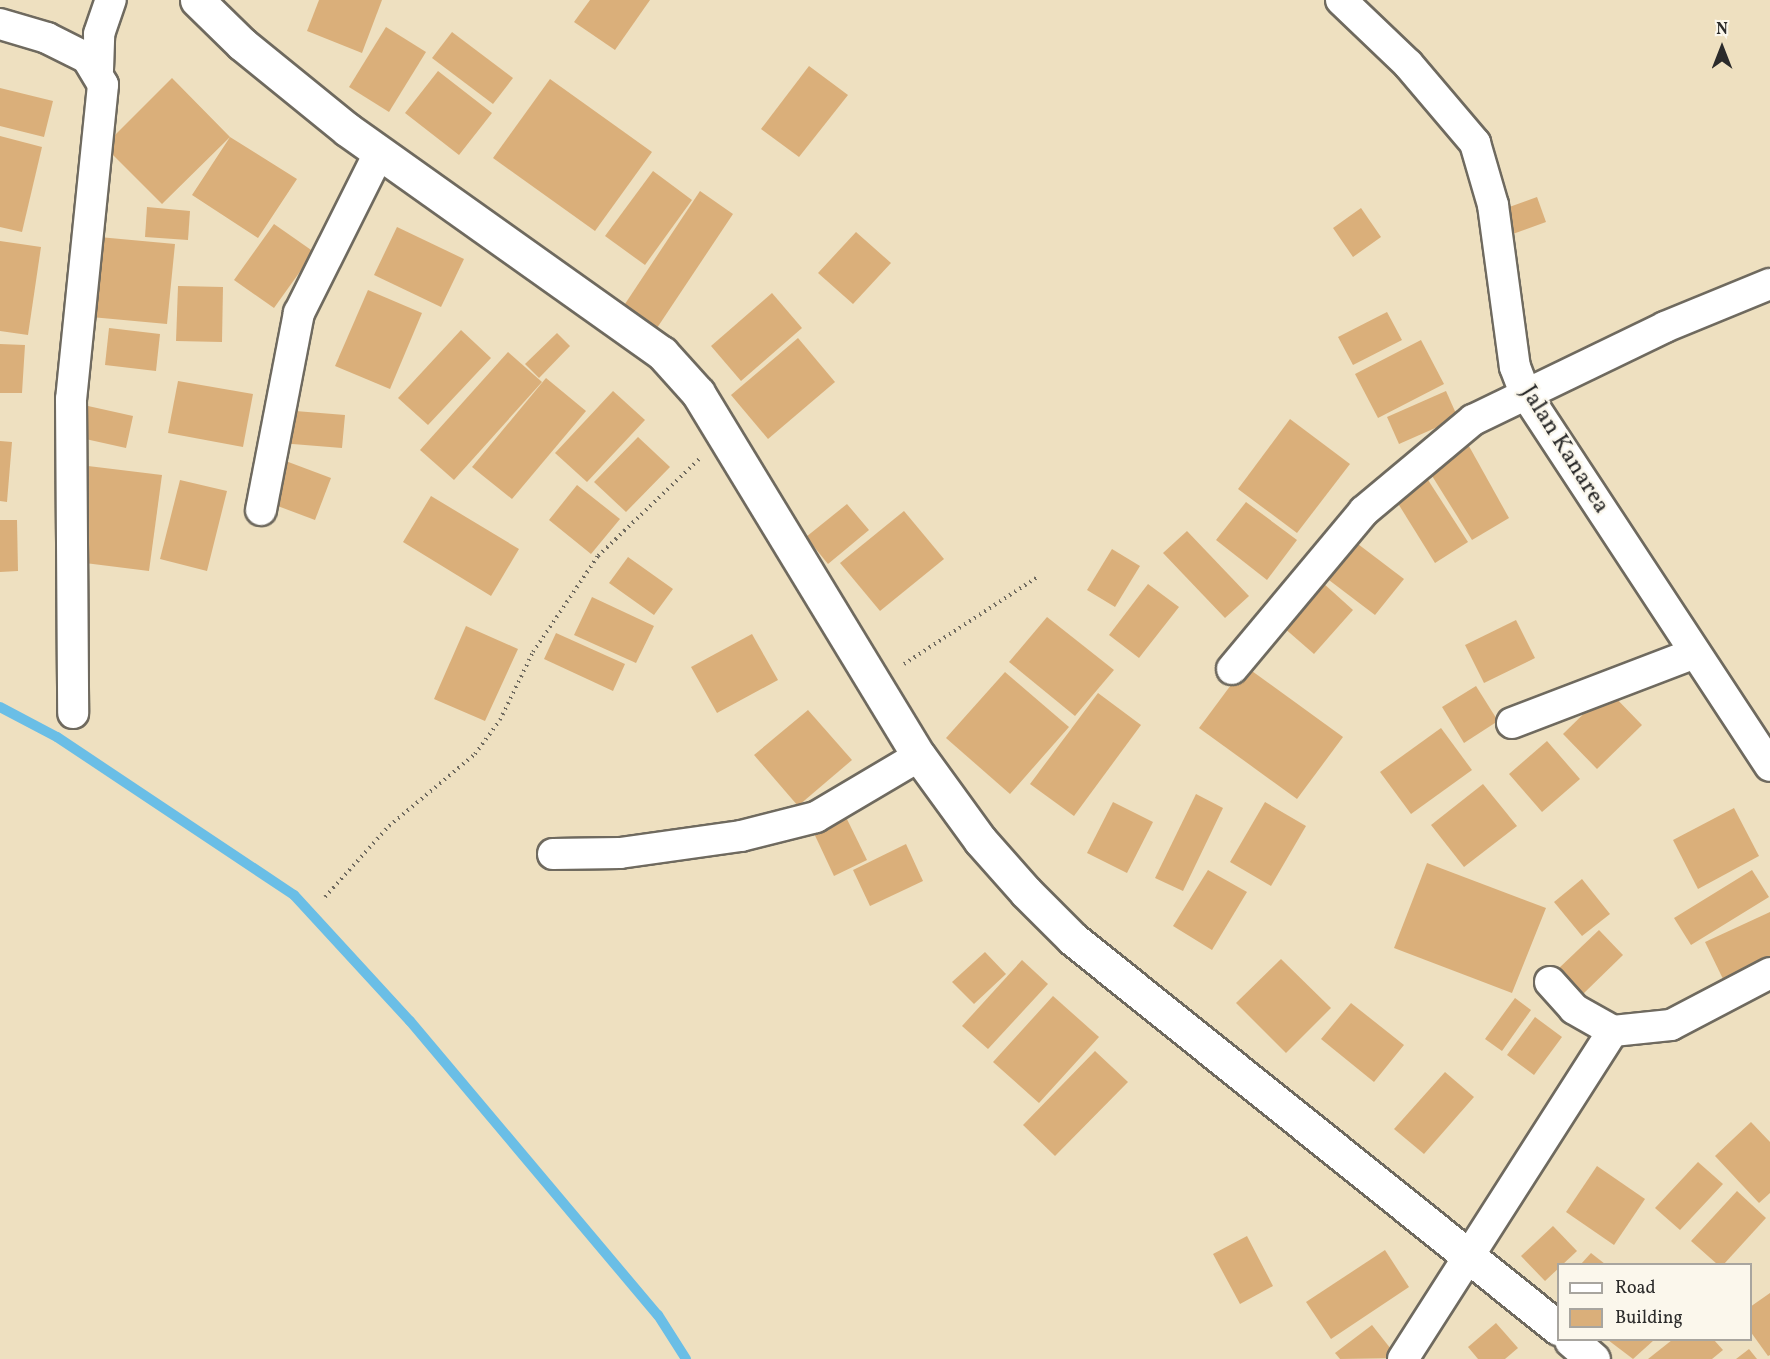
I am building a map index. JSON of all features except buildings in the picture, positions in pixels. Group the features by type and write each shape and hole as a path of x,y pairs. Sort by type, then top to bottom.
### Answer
{"street":[{"path":"73,713 71,399 103,85 98,70 99,34 111,0"},
{"path":"197,0 242,44 379,153 662,353 698,393 725,441 919,756 980,840 1073,939 1468,1252 1557,1327"},
{"name":"Jalan Kanarea","path":"1341,0 1408,64 1475,143 1491,194 1515,367 1525,393 1770,766"},
{"path":"0,24 47,38 98,70"},
{"path":"261,510 299,313 379,153"},
{"path":"1232,669 1364,511 1473,420 1525,393 1770,284"},
{"path":"1512,723 1695,653"},
{"path":"553,854 620,853 741,836 816,817 919,756"},
{"path":"1550,982 1574,1009 1613,1031 1671,1025 1770,974"},
{"path":"1403,1359 1468,1252 1613,1031"},
{"path":"1573,1341 1593,1359"}],"path":[{"path":"326,897 389,826 475,754 598,556 694,462 725,441"},
{"path":"876,683 1039,576"}],"waterway":[{"path":"0,707 57,737 294,895 410,1021 658,1315 686,1359"}]}
